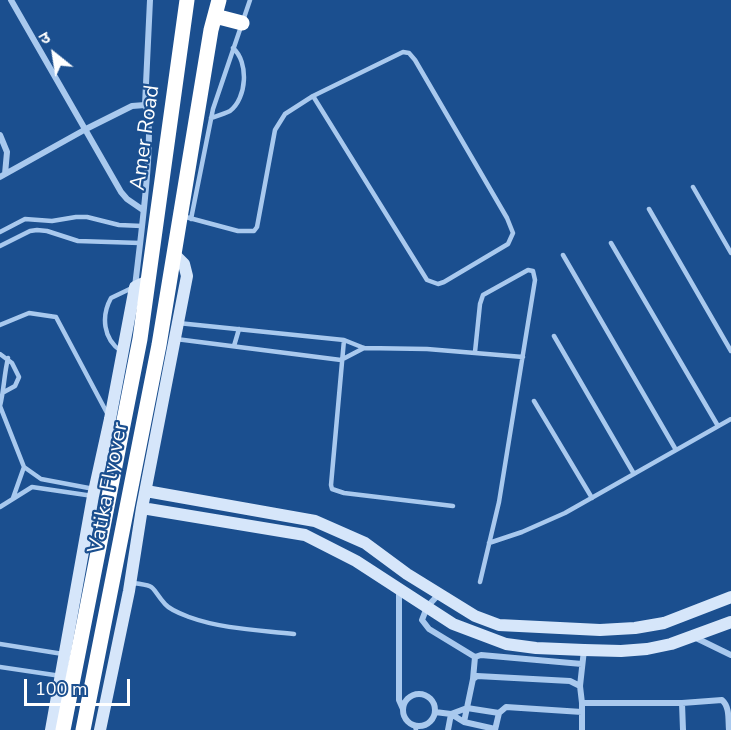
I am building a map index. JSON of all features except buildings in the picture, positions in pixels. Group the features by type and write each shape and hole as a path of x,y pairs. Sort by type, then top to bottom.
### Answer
{"highway":[{"name":"Vatika Flyover","path":"83,730 159,345 173,254 185,217 219,0"},
{"name":"Amer Road","path":"141,284 180,48 186,44 188,1"},
{"path":"215,16 242,22"},
{"name":"Vatika Flyover","path":"63,730 140,339 141,284"}],"street":[{"path":"11,0 121,192 143,210"},
{"path":"51,730 94,492 123,352 141,284 140,243 149,122 145,105 150,0"},
{"path":"2,176 132,106 145,105"},
{"path":"0,135 7,152 2,176"},
{"path":"0,165 2,176"},
{"path":"100,730 130,582 186,269 180,259 173,254"},
{"path":"146,491 315,521 365,543 407,574 475,616 499,625 600,630 635,628 664,623 731,597"},
{"path":"142,508 305,535 356,561 453,624 506,644 584,650 647,649 671,644 731,622"},
{"path":"399,588 399,700 402,709 406,720 416,728 432,719 435,712 434,704 422,695 411,696 402,709"},
{"path":"440,594 427,607 422,620 429,629 475,657 481,655 582,664"},
{"path":"692,636 731,655"},
{"path":"582,730 580,686 584,650"},
{"path":"465,722 475,657"},
{"path":"473,680 477,676 484,675 570,681 580,686"},
{"path":"400,685 411,696"},
{"path":"582,703 682,703 722,700 728,711 729,730"},
{"path":"682,703 683,730"},
{"path":"435,712 451,714 465,722 495,730 499,713 506,707 582,712"},
{"path":"451,714 467,708 499,713"},
{"path":"448,730 451,714"}],"lane":[{"path":"250,0 211,118 185,217 238,231 254,231 257,227 275,130 285,114 313,96 396,53 403,52 409,53 415,60 507,218 513,233 508,244 444,282 438,284 428,280 313,96"},
{"path":"211,118 231,110 241,92 243,69 239,53 234,48"},
{"path":"693,187 731,253"},
{"path":"649,209 731,351"},
{"path":"0,232 25,219 52,220 87,217 119,225 142,226"},
{"path":"0,246 30,231 37,230 78,241 140,243"},
{"path":"612,243 718,426"},
{"path":"563,255 676,450"},
{"path":"475,352 483,295 528,270 533,271 535,280 499,502 480,582"},
{"path":"123,352 113,344 108,336 105,318 111,298 141,284"},
{"path":"0,325 29,313 56,317 110,419"},
{"path":"177,323 344,340 364,348 427,348 523,357"},
{"path":"234,346 239,329"},
{"path":"554,336 634,474"},
{"path":"174,339 341,360 364,348"},
{"path":"344,340 330,485 332,489 344,493 453,506"},
{"path":"0,354 8,358 18,373 19,380 15,386 4,392"},
{"path":"8,358 0,406 24,467 41,479 94,492"},
{"path":"534,401 592,498"},
{"path":"489,543 552,520 731,419"},
{"path":"13,498 24,467"},
{"path":"0,507 33,487 94,492"},
{"path":"130,582 151,585 168,608 191,617 220,625 294,634"},
{"path":"0,644 64,654"},
{"path":"0,667 61,676"}]}
